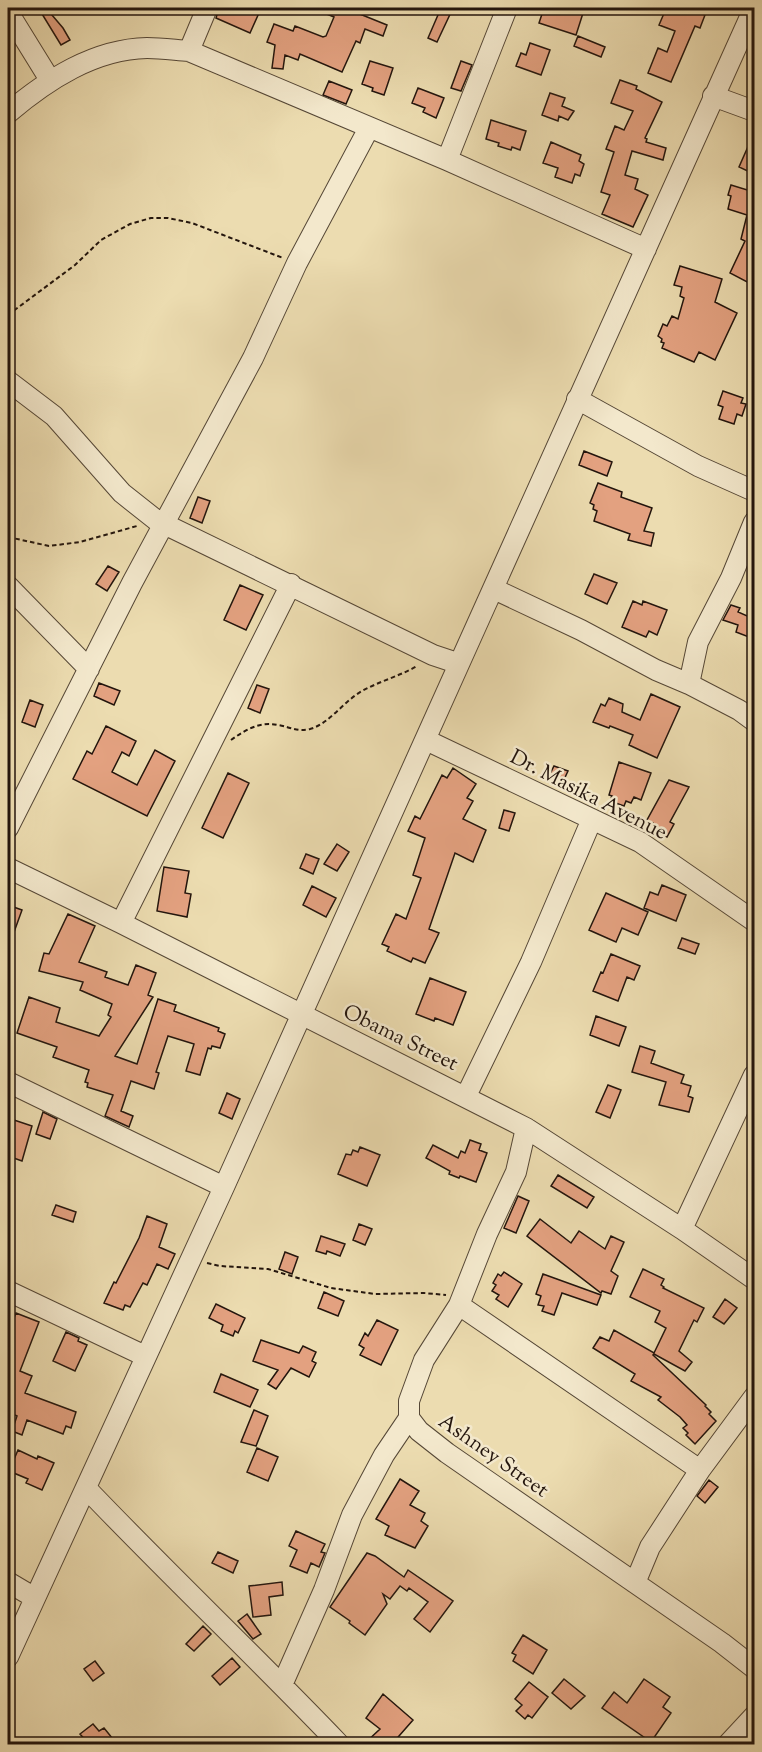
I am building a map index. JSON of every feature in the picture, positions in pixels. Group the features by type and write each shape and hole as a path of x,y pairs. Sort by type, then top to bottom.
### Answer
{"street":[{"path":"189,51 207,8"},
{"path":"447,160 507,8"},
{"path":"8,1657 224,1187 754,8"},
{"path":"8,12 50,80"},
{"path":"8,113 50,80 84,63 117,52 147,48 189,51 447,160 646,249"},
{"path":"713,96 754,111"},
{"path":"8,828 161,522 253,357 297,263 369,128"},
{"path":"8,381 54,416 122,493 161,522 434,655 458,663"},
{"path":"577,399 698,466 754,491"},
{"path":"689,684 698,642 731,578 754,522"},
{"path":"121,923 291,584"},
{"path":"8,586 88,669"},
{"path":"494,589 581,630 656,670 689,684 739,710 754,721"},
{"name":"Dr. Masika Avenue","path":"426,740 640,842 754,921"},
{"path":"466,1096 531,962 592,819"},
{"name":"Obama Street","path":"8,868 526,1128 682,1229 754,1279"},
{"path":"8,1082 224,1187"},
{"path":"682,1229 753,1083"},
{"name":"Ashney Street","path":"526,1128 516,1172 487,1234 461,1299 424,1360 409,1401 409,1418 419,1431 447,1453 722,1643 754,1668"},
{"path":"8,1291 145,1356"},
{"path":"461,1299 700,1470"},
{"path":"635,1583 650,1547 700,1470 754,1397"},
{"path":"282,1685 324,1590 352,1515 384,1455 409,1418"},
{"path":"86,1488 153,1559 252,1654 339,1744"},
{"path":"8,1582 35,1598"},
{"path":"728,1744 754,1716"}],"path":[{"path":"8,315 75,266 101,240 130,224 151,218 168,218 192,223 297,263"},
{"path":"8,537 50,546 80,542 161,522"},
{"path":"204,758 256,725 266,723 294,730 321,725 345,702 401,675 434,655"},
{"path":"190,1258 220,1266 268,1269 331,1288 375,1294 424,1293 461,1299"}],"building":[{"path":"46,8 70,40 61,45 39,9"},
{"path":"219,8 247,8 259,13 250,33 216,18"},
{"path":"312,8 345,8 387,25 383,36 365,29 360,43 356,41 342,72 300,54 298,60 285,55 283,69 272,68 275,45 267,42 274,24 293,31 295,26 323,37 326,36 334,17"},
{"path":"441,8 453,8 437,42 428,38"},
{"path":"544,8 584,10 576,35 539,23"},
{"path":"671,8 700,8 698,12 705,15 700,28 695,26 671,82 648,73 658,48 667,52 675,31 659,25 665,11 669,13"},
{"path":"578,36 605,47 601,57 574,46"},
{"path":"530,43 550,50 541,75 516,66 521,53 526,55"},
{"path":"370,61 393,68 384,95 362,84"},
{"path":"461,61 472,65 461,91 451,88"},
{"path":"620,80 637,86 636,89 662,102 645,138 646,142 666,148 663,160 632,151 625,175 638,179 635,189 648,195 633,227 602,214 610,195 601,192 614,152 606,149 615,126 624,130 633,111 611,103"},
{"path":"329,81 352,90 346,104 323,95"},
{"path":"418,88 444,98 436,118 423,112 425,108 412,103"},
{"path":"550,93 565,98 562,106 574,111 568,120 559,116 558,121 542,115"},
{"path":"491,120 526,131 520,150 498,146 499,143 486,139"},
{"path":"754,133 754,174 739,167"},
{"path":"551,142 581,155 579,161 584,164 580,176 575,174 572,183 555,177 558,168 543,163"},
{"path":"731,185 754,192 754,277 751,284 730,273 745,241 741,239 747,215 728,209"},
{"path":"680,266 722,279 715,302 737,313 715,360 699,352 694,362 662,348 664,343 658,336 663,324 667,326 672,316 678,319 684,298 680,296 682,287 674,285"},
{"path":"723,391 743,398 741,403 746,404 742,416 737,414 734,424 719,419 723,407 718,405"},
{"path":"584,451 612,462 607,476 579,465"},
{"path":"598,483 622,492 621,497 652,508 644,531 654,533 651,546 628,540 630,534 594,521 597,511 590,503"},
{"path":"198,497 210,501 202,523 190,518"},
{"path":"108,566 119,572 107,591 96,584"},
{"path":"594,574 617,583 607,604 585,594"},
{"path":"240,585 263,595 246,630 224,620"},
{"path":"633,601 642,605 643,601 667,610 657,635 649,631 646,637 622,627"},
{"path":"731,605 740,608 738,612 754,619 754,639 736,632 738,625 723,620"},
{"path":"99,683 120,691 114,705 94,696"},
{"path":"257,685 269,689 260,713 248,708"},
{"path":"651,694 680,707 657,758 629,745 633,735 593,722 601,704 605,706 609,698 623,704 622,712 640,720"},
{"path":"30,700 43,705 35,727 22,722"},
{"path":"106,726 136,741 129,756 122,752 112,772 137,785 155,750 175,761 147,816 73,779 87,751 92,754"},
{"path":"619,762 651,773 641,800 634,797 631,803 626,801 624,806 610,801 612,796 609,795"},
{"path":"554,766 568,771 561,786 547,780"},
{"path":"453,768 476,784 467,798 473,801 463,819 486,830 473,862 455,853 429,929 439,933 425,963 413,958 411,962 387,951 389,947 382,944 396,914 406,919 421,878 413,875 425,838 408,831 415,816 420,819 442,775 447,778"},
{"path":"228,773 249,783 223,838 202,828"},
{"path":"669,780 689,787 670,822 674,824 667,837 650,828 653,823 647,820"},
{"path":"504,810 515,813 509,831 499,828"},
{"path":"337,844 349,852 337,871 324,864"},
{"path":"306,854 319,859 313,874 300,868"},
{"path":"164,867 189,871 185,893 191,894 187,917 157,911"},
{"path":"662,885 686,895 676,921 644,908 650,892 658,895"},
{"path":"312,886 336,898 326,917 303,905"},
{"path":"606,893 648,912 638,935 622,928 616,942 589,930"},
{"path":"8,905 22,910 9,946 8,946"},
{"path":"68,914 95,926 79,962 107,972 105,977 128,985 136,965 156,973 148,995 153,997 115,1056 137,1064 158,999 176,1005 174,1011 219,1028 218,1031 225,1034 220,1048 212,1046 211,1049 208,1048 200,1075 186,1071 194,1044 168,1036 156,1072 159,1073 154,1089 131,1081 121,1111 133,1116 129,1127 105,1116 113,1095 87,1087 88,1083 85,1082 89,1070 53,1057 57,1047 17,1033 29,997 60,1008 56,1022 99,1036 111,1017 108,1015 112,1004 80,990 83,982 39,971 44,953 49,954"},
{"path":"682,938 699,944 695,954 678,948"},
{"path":"611,954 640,966 634,980 627,977 618,1001 593,991"},
{"path":"430,978 466,992 453,1025 416,1014"},
{"path":"596,1016 626,1027 619,1046 590,1035"},
{"path":"640,1046 655,1051 651,1063 684,1075 681,1083 691,1086 688,1096 693,1098 689,1112 659,1105 666,1082 632,1072"},
{"path":"608,1085 621,1090 610,1118 596,1112"},
{"path":"227,1093 240,1099 232,1119 219,1113"},
{"path":"43,1112 57,1119 50,1139 36,1134"},
{"path":"8,1118 32,1126 22,1161 8,1156"},
{"path":"470,1140 481,1144 479,1150 487,1153 476,1182 449,1174 450,1171 426,1158 433,1145 458,1158 461,1151 465,1153"},
{"path":"360,1147 380,1155 367,1186 338,1174 346,1154 351,1155 353,1150 358,1152"},
{"path":"558,1175 594,1197 587,1208 551,1186"},
{"path":"518,1196 529,1201 516,1233 504,1228"},
{"path":"56,1205 76,1212 73,1222 52,1215"},
{"path":"147,1216 167,1224 159,1247 175,1254 168,1269 157,1264 147,1285 143,1283 130,1307 125,1305 123,1310 104,1303 139,1238"},
{"path":"540,1219 571,1243 579,1231 605,1249 611,1236 624,1242 611,1271 618,1276 611,1294 602,1291 601,1293 527,1236"},
{"path":"359,1224 372,1229 365,1245 353,1240"},
{"path":"321,1236 345,1244 340,1256 327,1251 326,1254 316,1251"},
{"path":"285,1252 298,1257 292,1274 279,1269"},
{"path":"643,1269 664,1279 661,1285 663,1288 704,1308 697,1322 694,1320 679,1351 692,1362 685,1371 653,1355 706,1405 711,1412 709,1414 716,1421 695,1444 683,1428 687,1425 658,1400 661,1397 631,1381 635,1374 593,1348 600,1337 609,1341 614,1330 654,1353 666,1328 655,1322 660,1311 630,1297"},
{"path":"504,1272 522,1284 508,1307 496,1299 499,1295 492,1291 498,1274 501,1276"},
{"path":"543,1274 601,1295 597,1305 562,1293 554,1315 542,1311 544,1306 538,1305 541,1296 536,1294"},
{"path":"324,1292 344,1301 338,1316 318,1308"},
{"path":"725,1299 737,1308 724,1324 713,1317"},
{"path":"216,1304 245,1318 238,1333 235,1331 233,1336 221,1331 223,1325 209,1318"},
{"path":"16,1313 39,1322 20,1371 32,1376 25,1393 76,1412 71,1428 66,1426 63,1434 27,1420 22,1435 12,1431 17,1416 8,1412 8,1321 12,1323"},
{"path":"377,1320 398,1330 381,1365 360,1355 364,1348 359,1345 365,1333 368,1336"},
{"path":"66,1332 87,1345 75,1371 53,1361"},
{"path":"261,1340 299,1353 303,1346 316,1352 312,1361 316,1363 309,1377 291,1368 276,1389 268,1384 278,1370 253,1361"},
{"path":"221,1374 258,1390 250,1407 214,1392"},
{"path":"254,1410 268,1416 256,1446 241,1442"},
{"path":"257,1448 278,1457 268,1481 247,1472"},
{"path":"18,1450 37,1459 38,1456 54,1463 42,1490 26,1483 28,1479 9,1471"},
{"path":"400,1479 419,1491 410,1505 425,1513 421,1521 428,1526 415,1548 385,1535 389,1526 376,1519"},
{"path":"709,1480 718,1487 705,1503 697,1496"},
{"path":"296,1531 325,1544 321,1552 325,1553 319,1567 311,1563 307,1573 290,1566 297,1550 289,1546"},
{"path":"218,1552 238,1561 233,1573 212,1563"},
{"path":"367,1553 375,1556 404,1577 408,1570 453,1601 430,1632 414,1619 428,1602 409,1588 407,1591 400,1586 390,1599 383,1594 387,1604 365,1635 330,1607"},
{"path":"282,1582 283,1595 269,1597 271,1615 253,1617 249,1586"},
{"path":"247,1614 261,1634 253,1639 238,1621"},
{"path":"203,1626 211,1634 194,1651 186,1644"},
{"path":"523,1635 547,1650 533,1674 513,1661 516,1655 512,1653"},
{"path":"232,1658 240,1667 220,1685 212,1676"},
{"path":"95,1661 104,1673 93,1681 84,1669"},
{"path":"564,1679 585,1696 571,1709 552,1693"},
{"path":"644,1679 670,1697 663,1707 671,1713 651,1742 602,1708 614,1692 627,1703"},
{"path":"529,1682 548,1697 532,1718 528,1715 525,1719 516,1711 522,1705 515,1699"},
{"path":"383,1694 413,1720 392,1744 364,1744 380,1729 366,1718"},
{"path":"93,1724 99,1731 104,1728 117,1744 89,1744 80,1734"}]}
